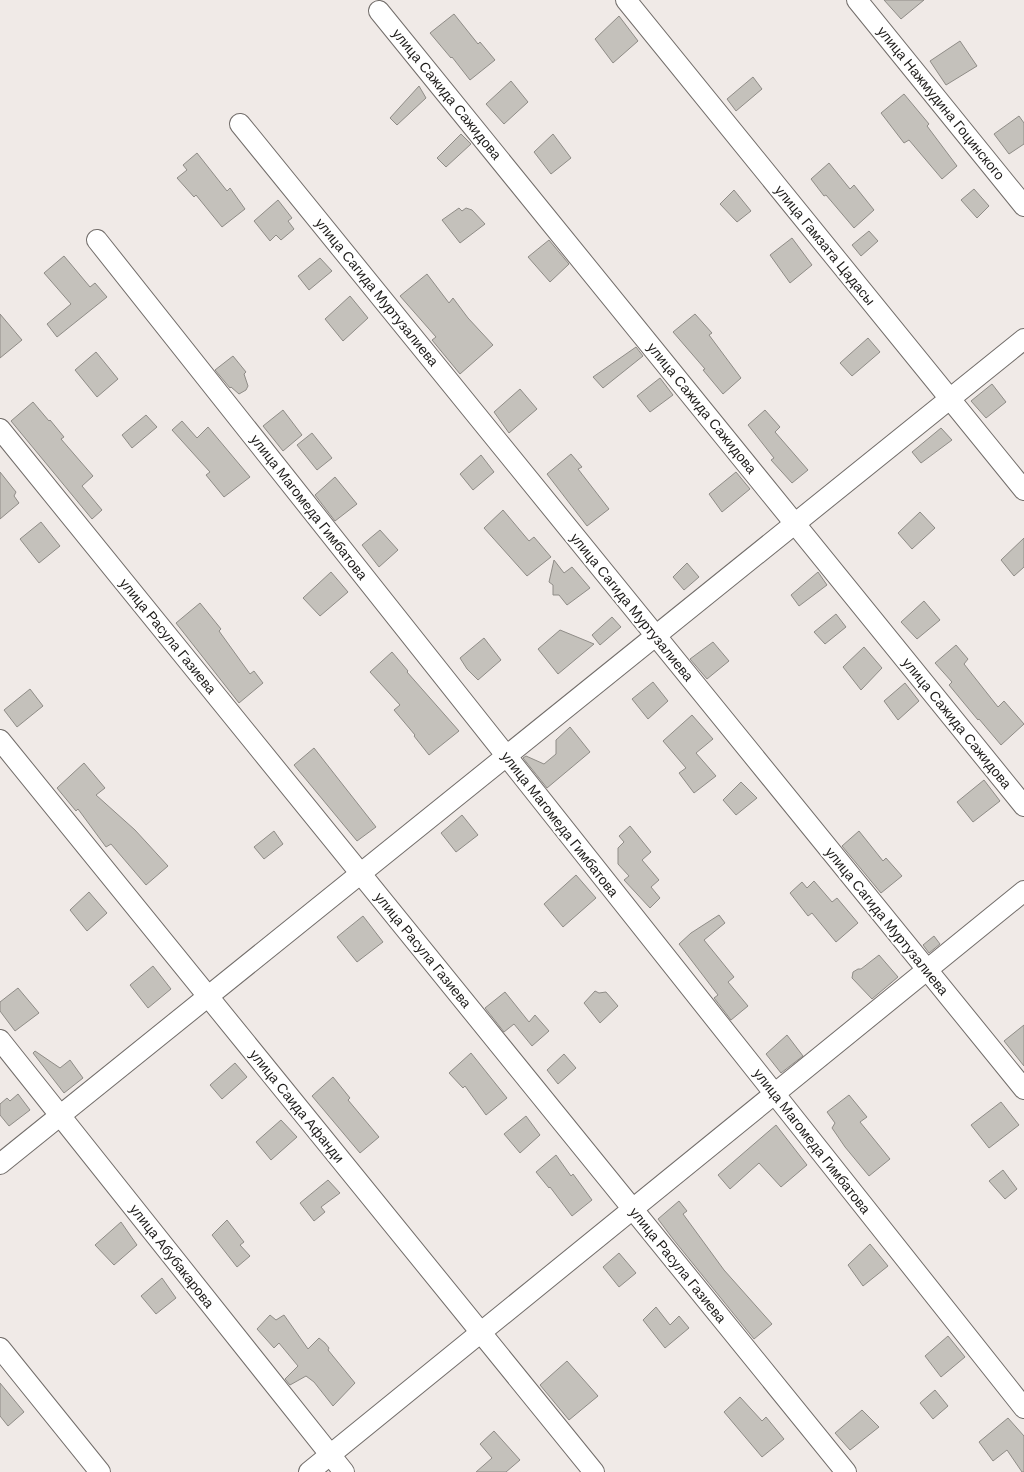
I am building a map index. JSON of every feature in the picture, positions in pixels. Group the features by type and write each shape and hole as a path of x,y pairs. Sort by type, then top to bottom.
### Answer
{"street":[{"name":"улица Гамзата Цадасы","path":"626,0 1024,490"},
{"name":"улица Нажмудина Гоцинского","path":"857,0 1024,206"},
{"name":"улица Сажида Сажидова","path":"379,11 1024,806"},
{"name":"улица Сагида Муртузалиева","path":"240,124 1024,1090"},
{"name":"улица Магомеда Гимбатова","path":"97,240 1024,1408"},
{"path":"0,1164 1024,339"},
{"name":"улица Расула Газиева","path":"0,429 846,1472"},
{"name":"улица Саида Афанди","path":"0,740 594,1472"},
{"path":"309,1472 1024,891"},
{"name":"улица Абубакарова","path":"0,1040 344,1472"},
{"path":"0,1348 100,1472"}],"building":[{"path":"884,0 924,0 901,19"},
{"path":"454,14 478,44 480,42 495,60 470,80 430,33"},
{"path":"619,16 638,41 613,63 595,39"},
{"path":"960,41 977,66 946,85 930,61"},
{"path":"753,77 762,89 736,111 727,99"},
{"path":"511,81 528,102 504,124 486,104"},
{"path":"419,86 426,98 397,125 390,118"},
{"path":"904,94 929,124 927,126 957,166 942,179 909,140 904,143 881,113"},
{"path":"1019,116 1024,123 1024,144 1009,154 994,134"},
{"path":"461,134 471,144 446,167 437,158"},
{"path":"553,134 571,158 551,174 534,152"},
{"path":"197,153 227,191 230,188 245,209 222,227 196,195 194,197 177,178 187,170 183,165"},
{"path":"829,163 850,189 854,185 874,210 854,228 811,179"},
{"path":"974,189 989,206 977,218 961,200"},
{"path":"734,190 751,211 737,222 720,204"},
{"path":"278,200 292,218 288,221 294,229 281,240 276,235 270,241 254,221"},
{"path":"459,208 462,211 466,208 472,210 485,224 460,243 442,220"},
{"path":"869,231 878,241 861,256 852,245"},
{"path":"792,238 812,265 790,283 770,255"},
{"path":"549,240 569,264 550,282 528,257"},
{"path":"64,256 90,287 95,283 107,297 57,337 47,324 71,304 44,273"},
{"path":"320,258 332,271 309,290 298,276"},
{"path":"427,274 449,303 453,298 468,318 493,345 460,374 432,340 436,337 400,296"},
{"path":"350,296 368,318 343,341 325,319"},
{"path":"0,314 22,340 0,358"},
{"path":"695,314 712,333 709,335 741,378 723,394 703,370 705,369 673,332"},
{"path":"868,338 880,352 852,376 840,363"},
{"path":"636,347 643,356 603,388 593,377"},
{"path":"96,352 118,379 97,397 75,370"},
{"path":"233,356 246,372 244,374 248,386 246,390 239,394 230,388 215,370"},
{"path":"660,378 673,395 650,412 637,396"},
{"path":"992,384 1006,402 986,418 971,401"},
{"path":"520,389 537,409 509,433 494,412"},
{"path":"33,402 64,437 61,439 93,476 82,486 102,510 92,519 11,421"},
{"path":"283,410 302,435 283,451 263,426"},
{"path":"765,410 780,427 775,432 808,470 792,483 771,460 774,458 748,425"},
{"path":"146,415 157,427 132,448 122,435"},
{"path":"182,421 197,438 208,427 250,477 224,497 206,475 210,472 172,430"},
{"path":"941,428 952,440 921,463 912,452"},
{"path":"312,433 332,458 317,470 297,445"},
{"path":"571,454 582,467 578,469 609,509 587,526 547,474"},
{"path":"481,455 494,472 473,490 460,474"},
{"path":"0,472 16,492 14,496 19,503 0,519"},
{"path":"736,472 750,489 722,512 709,494"},
{"path":"335,477 357,504 335,521 315,495"},
{"path":"503,510 529,541 534,537 551,557 527,576 484,528"},
{"path":"920,512 935,528 912,549 898,533"},
{"path":"41,522 60,546 39,563 20,539"},
{"path":"380,530 398,550 379,567 362,545"},
{"path":"1024,538 1024,567 1014,576 1001,560"},
{"path":"554,560 564,573 572,567 590,588 567,605 559,595 553,595 553,585 549,582"},
{"path":"687,563 699,577 684,590 673,577"},
{"path":"331,572 348,592 320,616 303,598"},
{"path":"818,572 827,585 799,606 791,595"},
{"path":"924,601 940,620 917,639 901,622"},
{"path":"200,603 221,629 219,631 250,674 254,671 263,683 239,703 176,623"},
{"path":"836,614 846,627 825,644 814,632"},
{"path":"612,617 621,627 600,645 592,635"},
{"path":"560,630 594,644 558,674 538,649"},
{"path":"484,638 501,660 478,680 467,669 460,658"},
{"path":"713,642 729,661 707,679 690,659"},
{"path":"956,645 968,659 964,664 998,707 1004,701 1024,724 1001,745 949,685 952,682 935,663"},
{"path":"864,647 882,668 861,690 843,667"},
{"path":"392,652 459,731 429,755 394,710 400,705 370,672"},
{"path":"653,682 668,701 648,719 632,699"},
{"path":"905,683 919,701 898,720 884,701"},
{"path":"30,689 43,706 17,727 4,710"},
{"path":"692,715 713,739 696,753 716,776 694,793 679,773 686,768 663,741"},
{"path":"570,727 590,752 547,788 523,758 526,756 544,764 556,754 556,740"},
{"path":"314,748 376,827 357,841 294,765"},
{"path":"84,763 105,788 96,795 135,830 168,866 146,885 111,844 106,847 78,809 76,811 57,788"},
{"path":"984,780 1000,801 973,822 957,802"},
{"path":"741,782 757,798 736,815 723,800"},
{"path":"462,815 478,835 456,852 441,833"},
{"path":"630,826 651,852 642,860 659,880 651,887 660,898 650,908 624,880 629,876 618,864 618,848 624,842 619,836"},
{"path":"274,831 283,844 264,859 254,847"},
{"path":"859,831 883,861 886,858 902,876 881,893 842,846"},
{"path":"576,875 596,898 563,927 544,904"},
{"path":"814,881 832,902 837,898 858,923 836,942 812,913 808,916 790,893 802,882 807,888"},
{"path":"89,892 107,913 87,931 70,910"},
{"path":"719,915 725,923 704,940 734,977 728,982 748,1006 731,1020 714,998 718,995 679,944 691,933"},
{"path":"363,916 383,942 357,962 337,937"},
{"path":"934,936 940,944 929,953 923,945"},
{"path":"879,955 898,977 872,999 852,978 853,972 861,969"},
{"path":"153,966 171,989 148,1008 130,985"},
{"path":"18,988 39,1013 15,1031 0,1011 0,1002"},
{"path":"595,991 599,993 606,992 618,1006 600,1023 584,1003"},
{"path":"505,992 529,1022 535,1015 549,1031 532,1046 514,1024 504,1032 485,1008"},
{"path":"1024,1025 1024,1066 1004,1041"},
{"path":"787,1035 803,1056 781,1073 766,1054"},
{"path":"35,1051 60,1068 70,1060 83,1078 64,1093 33,1053"},
{"path":"471,1053 507,1098 486,1115 465,1086 463,1088 449,1073"},
{"path":"564,1054 576,1068 558,1084 547,1070"},
{"path":"235,1063 247,1077 222,1099 210,1085"},
{"path":"333,1077 350,1098 348,1100 379,1137 360,1153 312,1096"},
{"path":"18,1094 30,1110 9,1126 0,1115 0,1104 7,1098 10,1101"},
{"path":"849,1095 867,1117 860,1122 890,1159 869,1176 832,1128 835,1123 827,1112"},
{"path":"1001,1102 1019,1125 989,1148 971,1125"},
{"path":"526,1116 540,1135 520,1153 504,1134"},
{"path":"281,1120 297,1137 271,1160 256,1142"},
{"path":"776,1125 807,1165 781,1187 759,1163 730,1189 718,1175"},
{"path":"556,1155 592,1200 572,1216 536,1172"},
{"path":"1003,1170 1017,1189 1005,1199 989,1181"},
{"path":"328,1180 340,1193 321,1207 325,1212 314,1221 300,1203"},
{"path":"679,1201 687,1211 683,1214 724,1270 772,1324 754,1339 658,1219"},
{"path":"227,1220 244,1242 240,1245 250,1256 237,1267 212,1235"},
{"path":"121,1222 137,1245 114,1265 95,1245"},
{"path":"870,1244 888,1266 863,1286 848,1265"},
{"path":"619,1253 636,1273 619,1287 603,1267"},
{"path":"162,1278 176,1298 156,1314 141,1296"},
{"path":"656,1307 670,1325 679,1316 689,1328 665,1348 643,1320"},
{"path":"270,1315 276,1320 284,1315 308,1349 319,1338 329,1348 328,1350 355,1383 333,1406 314,1382 306,1376 290,1385 285,1379 298,1366 279,1343 274,1348 257,1329"},
{"path":"948,1336 965,1357 941,1377 925,1356"},
{"path":"567,1361 598,1396 569,1420 540,1385"},
{"path":"0,1383 24,1412 8,1426 0,1416"},
{"path":"935,1390 948,1406 933,1419 920,1403"},
{"path":"740,1397 762,1421 766,1417 784,1439 762,1457 724,1412"},
{"path":"862,1410 879,1427 850,1450 835,1433"},
{"path":"1008,1418 1024,1436 1024,1472 1022,1472 1007,1450 993,1461 979,1442"},
{"path":"494,1431 520,1460 506,1472 476,1472 492,1458 480,1444"}]}
